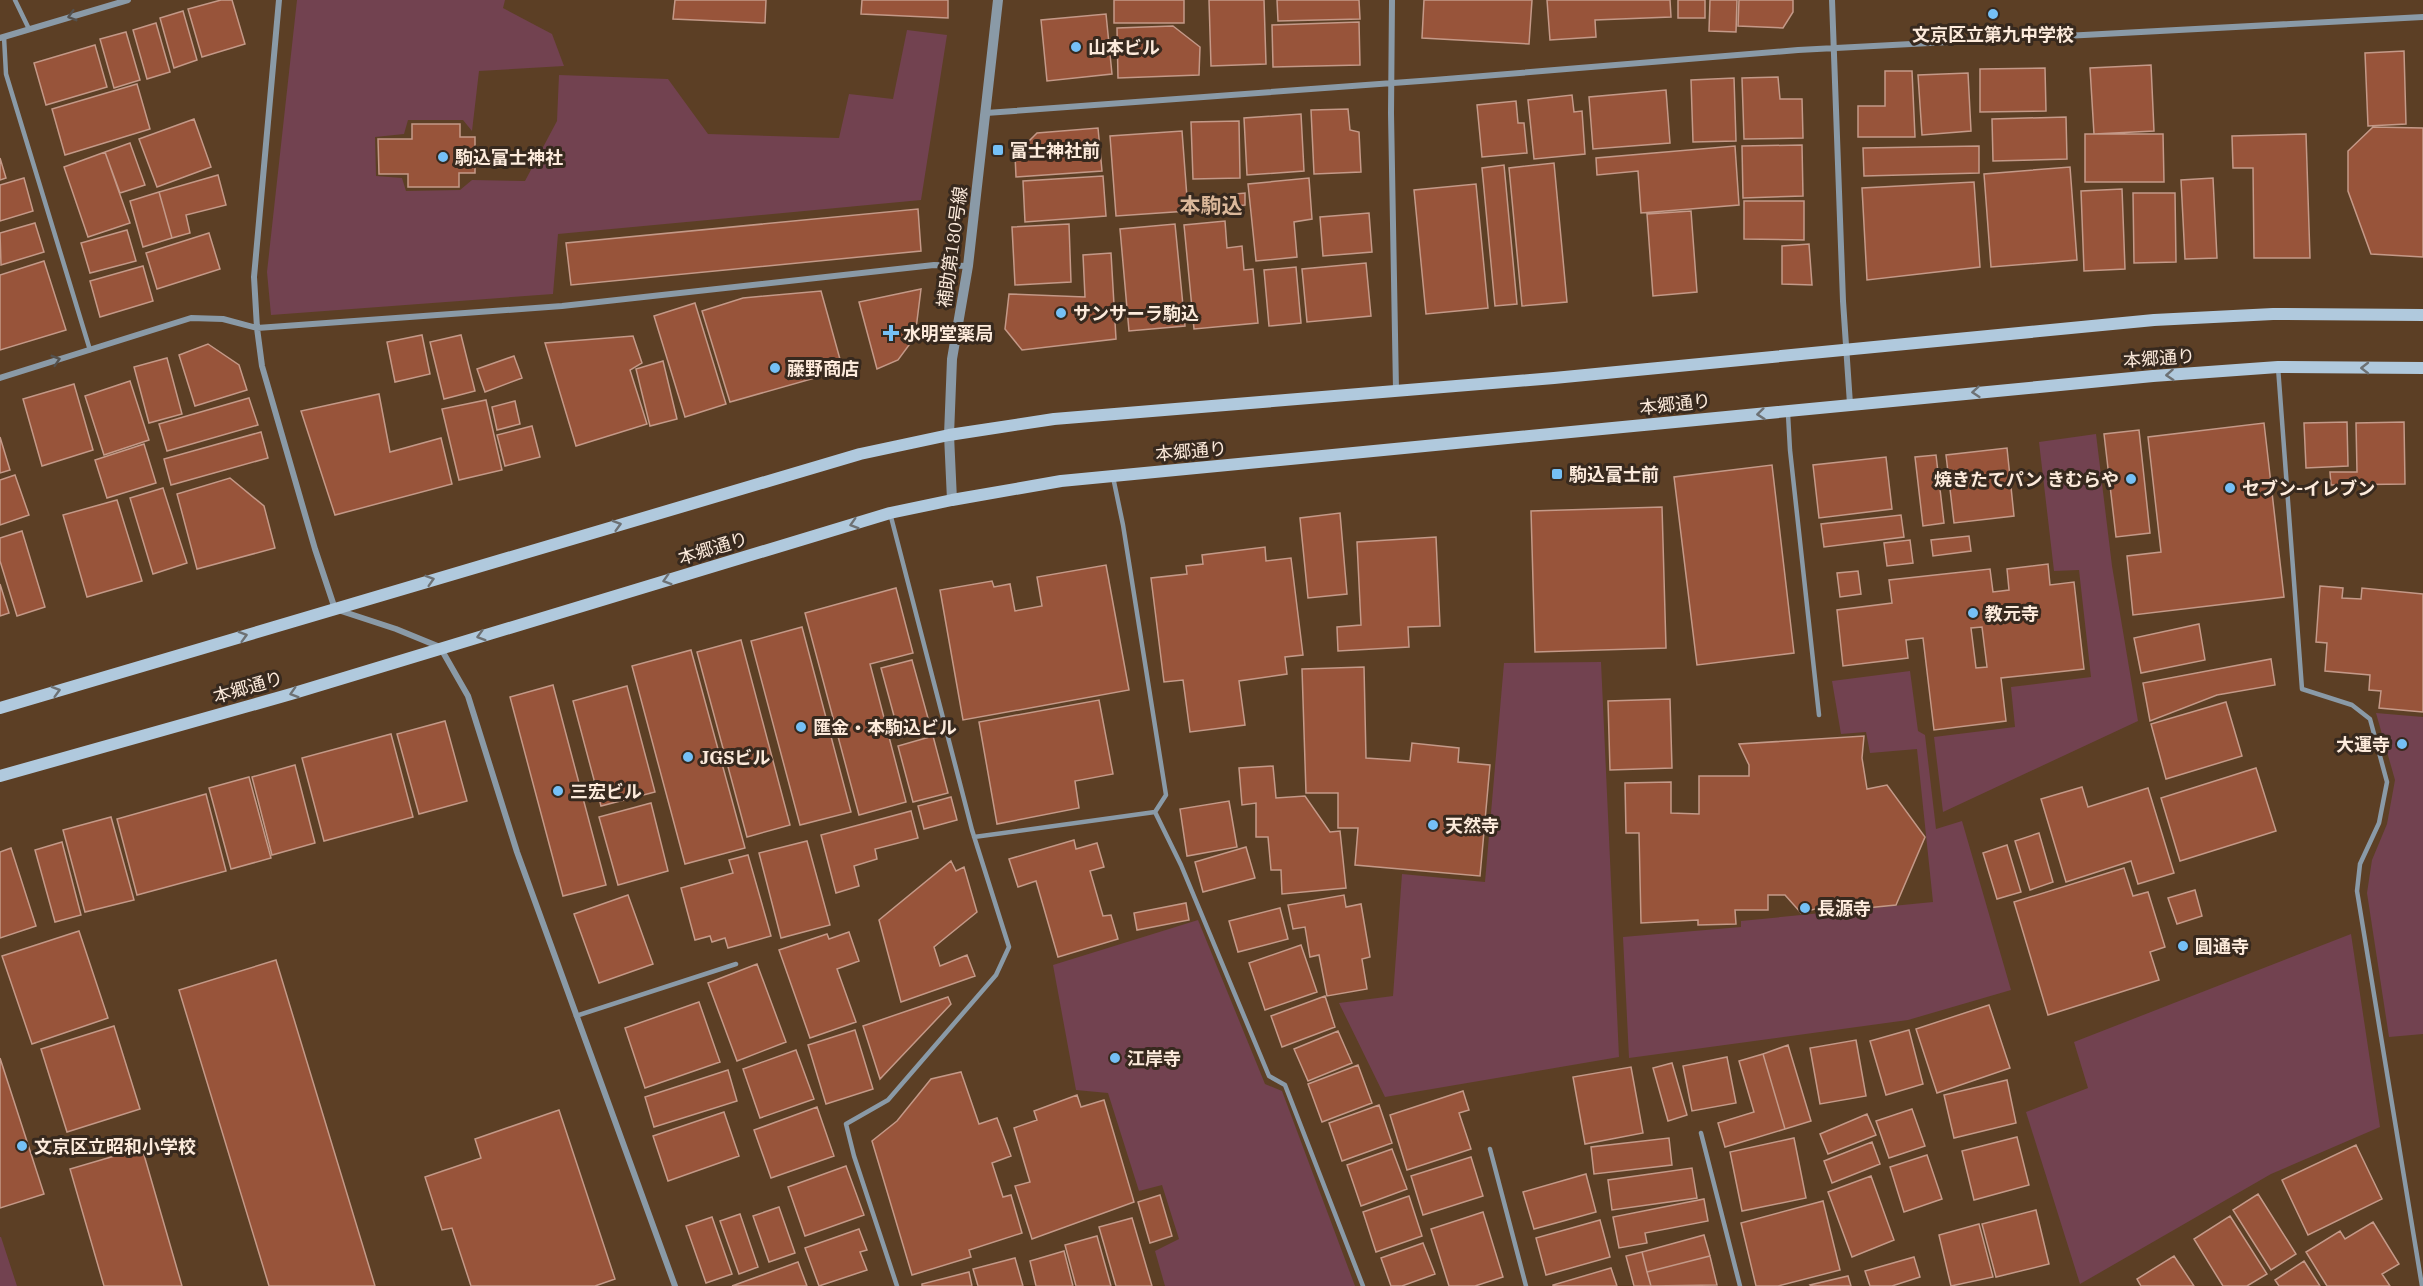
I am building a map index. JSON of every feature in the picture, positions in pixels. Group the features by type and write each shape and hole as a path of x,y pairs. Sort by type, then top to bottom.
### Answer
{"main road":[{"name":"本郷通り","path":"0,708 860,454 949,435 1054,419 1554,378 2154,320 2273,314 2423,315"},
{"name":"本郷通り","path":"0,776 291,694 440,647 890,513 1061,481 2153,376 2278,368 2423,369"}],"street":[{"path":"2,38 128,0"},
{"path":"279,0 254,277 256,328 262,366 315,549 335,609 396,629 440,647 468,696 517,852 675,1286"},
{"name":"補助第180号線","path":"952,500 949,435 952,358 968,266 999,0"},
{"path":"1392,0 1391,82 1396,390"},
{"path":"1832,0 1845,350 1850,404"},
{"path":"987,113 1833,48 2423,17"},
{"path":"0,378 191,318 223,319 256,328 562,306 934,265 968,266"}],"lane":[{"path":"15,0 29,29"},
{"path":"2,38 6,74 90,350"},
{"path":"2278,368 2302,689 2352,705 2370,719 2386,782 2379,823 2360,864 2357,891 2422,1286"},
{"path":"1788,411 1790,450 1819,715"},
{"path":"974,837 1155,812 1166,795 1123,525 1113,476"},
{"path":"890,513 974,837 1009,947 996,975 888,1100 846,1124 854,1156 897,1286"},
{"path":"1155,812 1181,865 1269,1076 1285,1085 1363,1286"},
{"path":"576,1016 736,964"},
{"path":"1701,1133 1740,1286"},
{"path":"1490,1149 1526,1286"}],"shaded area":[{"path":"297,0 505,0 503,8 552,34 564,66 479,71 472,131 463,120 408,120 404,134 375,137 376,176 402,178 406,191 460,190 472,180 525,181 557,121 559,75 668,79 708,134 839,138 849,94 893,99 907,30 947,35 921,200 558,234 553,294 271,315 267,272"},
{"path":"2096,434 2112,566 2138,721 1943,812 1934,737 2015,727 2011,687 2091,677 2079,570 2054,571 2039,442"},
{"path":"1601,662 1619,1057 1385,1097 1339,1003 1393,996 1402,874 1485,882 1504,663"},
{"path":"1910,671 1918,731 1925,735 1936,829 1962,821 2011,990 1908,1020 1629,1058 1623,937 1741,927 1741,921 1933,902 1917,749 1870,753 1866,732 1841,734 1832,681"},
{"path":"2376,713 2423,717 2423,1034 2389,1037 2367,893 2372,860 2387,824 2395,780"},
{"path":"1198,920 1265,1084 1282,1091 1355,1286 1165,1286 1155,1251 1179,1239 1162,1185 1139,1191 1108,1093 1076,1090 1053,965"},
{"path":"2351,934 2380,1127 2271,1174 2080,1284 2026,1112 2088,1088 2074,1042"},
{"path":"1,1237 17,1286 0,1286"}],"building":[{"path":"221,0 232,0 245,44 202,57 188,9"},
{"path":"675,0 766,0 765,23 673,19"},
{"path":"862,0 948,0 948,18 861,14"},
{"path":"1114,0 1184,0 1184,23 1114,23"},
{"path":"1209,0 1264,0 1266,64 1211,66"},
{"path":"1277,0 1359,0 1360,19 1278,21"},
{"path":"1424,0 1532,0 1529,44 1422,38"},
{"path":"1547,0 1670,0 1671,17 1595,20 1596,37 1550,40"},
{"path":"1678,0 1705,0 1705,18 1678,18"},
{"path":"1710,0 1737,0 1736,32 1709,31"},
{"path":"1739,0 1793,0 1793,12 1783,28 1738,26"},
{"path":"183,11 197,60 174,68 160,18"},
{"name":"山本ビル","path":"1106,14 1112,74 1047,81 1041,20"},
{"path":"1359,22 1360,65 1273,67 1272,25"},
{"path":"156,23 170,72 147,79 133,30"},
{"path":"1173,26 1200,47 1199,75 1118,78 1117,28"},
{"path":"126,32 140,80 114,88 100,39"},
{"path":"95,45 107,87 46,105 34,63"},
{"path":"2404,51 2406,124 2368,126 2365,53"},
{"path":"2151,65 2154,131 2094,134 2090,68"},
{"path":"2045,68 2046,111 1980,112 1980,69"},
{"path":"1885,71 1912,71 1915,137 1858,137 1858,106 1885,106"},
{"path":"1968,73 1971,131 1922,135 1918,75"},
{"path":"1778,77 1780,99 1802,99 1803,138 1744,139 1742,78"},
{"path":"1734,78 1736,141 1693,142 1691,80"},
{"path":"137,84 150,129 65,155 52,109"},
{"path":"1666,90 1670,143 1593,149 1589,97"},
{"path":"1572,95 1574,112 1582,111 1585,154 1534,159 1528,100"},
{"path":"1516,101 1518,123 1524,123 1527,153 1482,157 1477,105"},
{"path":"1348,109 1350,130 1359,132 1361,172 1314,174 1311,110"},
{"path":"1301,114 1304,171 1247,175 1244,118"},
{"path":"2066,117 2067,159 1993,161 1992,119"},
{"path":"194,119 211,167 157,187 139,139"},
{"path":"1239,121 1240,178 1193,179 1191,122"},
{"path":"412,124 460,124 460,137 475,137 475,173 459,173 459,187 408,187 408,174 379,174 378,139 412,139"},
{"path":"2373,127 2423,128 2423,257 2371,254 2348,191 2348,151"},
{"path":"1098,128 1102,171 1016,177 1015,155 1037,133"},
{"path":"1182,131 1188,211 1116,216 1110,136"},
{"path":"2085,134 2163,134 2164,182 2085,182"},
{"path":"2306,134 2310,258 2254,258 2253,168 2233,168 2232,136"},
{"path":"130,143 145,185 120,193 105,152"},
{"path":"1802,145 1803,196 1743,198 1742,146"},
{"path":"1735,146 1739,205 1641,213 1638,171 1597,175 1596,158"},
{"path":"1979,146 1979,173 1864,176 1863,148"},
{"path":"105,152 130,223 88,237 64,167"},
{"path":"0,158 6,178 0,180"},
{"path":"1554,163 1567,302 1522,306 1509,168"},
{"path":"1504,165 1517,304 1495,306 1482,168"},
{"path":"2070,167 2077,260 1991,267 1984,174"},
{"path":"218,175 226,205 186,215 190,233 172,238 159,192"},
{"path":"1103,176 1106,216 1025,222 1023,181"},
{"path":"24,178 33,211 0,221 0,185"},
{"path":"1309,178 1312,219 1294,222 1297,257 1256,261 1248,184"},
{"path":"2213,178 2217,258 2185,259 2181,180"},
{"path":"1974,182 1980,267 1867,280 1862,188"},
{"path":"1476,184 1488,308 1426,314 1414,190"},
{"path":"2122,189 2125,269 2084,271 2081,191"},
{"path":"159,192 172,238 143,247 130,201"},
{"path":"1245,193 1245,205 1225,207 1225,195"},
{"path":"2133,193 2175,193 2176,262 2134,263"},
{"path":"1744,201 1804,201 1804,240 1744,239"},
{"path":"918,209 921,251 571,285 566,243"},
{"path":"1691,211 1697,292 1653,296 1647,214"},
{"path":"1369,213 1372,252 1323,256 1320,217"},
{"path":"1225,221 1227,248 1242,246 1244,270 1253,269 1258,323 1194,329 1184,225"},
{"path":"35,223 44,252 1,265 0,233"},
{"path":"1069,224 1071,282 1015,285 1012,227"},
{"path":"1175,224 1185,326 1129,331 1120,229"},
{"path":"127,230 136,261 90,273 81,243"},
{"path":"209,233 220,269 157,289 146,253"},
{"path":"1809,244 1812,285 1782,284 1782,246"},
{"name":"サンサーラ駒込","path":"1111,253 1116,339 1022,350 1005,329 1009,294 1085,297 1083,255"},
{"path":"44,261 66,330 0,350 0,275"},
{"path":"1366,263 1371,316 1307,322 1302,269"},
{"path":"143,266 153,301 100,317 90,281"},
{"path":"1296,267 1301,323 1269,326 1264,270"},
{"path":"921,289 915,337 898,360 877,369 859,302"},
{"path":"821,291 843,370 730,402 702,311 743,298"},
{"path":"695,303 726,404 685,417 654,316"},
{"path":"422,335 430,374 395,382 387,342"},
{"path":"461,335 475,391 444,399 430,342"},
{"path":"633,336 642,363 630,370 647,424 576,446 545,343"},
{"path":"208,344 239,365 247,390 195,406 179,355"},
{"path":"514,356 522,378 485,392 477,369"},
{"path":"167,358 182,414 149,423 134,367"},
{"path":"663,361 677,419 650,426 636,369"},
{"path":"130,381 149,440 104,455 85,396"},
{"path":"74,384 93,450 42,466 23,399"},
{"path":"379,394 390,452 441,438 452,484 335,515 301,411"},
{"path":"249,398 258,425 167,451 159,424"},
{"path":"486,400 502,470 459,480 442,409"},
{"path":"515,401 520,424 497,430 492,407"},
{"path":"2347,422 2348,466 2306,468 2304,423"},
{"path":"2404,422 2405,484 2331,485 2330,472 2357,472 2356,423"},
{"path":"2264,423 2284,597 2133,615 2127,556 2161,552 2148,437"},
{"path":"532,426 540,457 505,466 497,435"},
{"path":"2139,430 2150,533 2116,537 2104,434"},
{"path":"261,432 268,458 171,485 164,459"},
{"path":"0,437 10,470 0,473"},
{"path":"144,444 156,483 107,498 95,460"},
{"path":"2007,448 2014,516 1954,523 1946,455"},
{"path":"1936,455 1944,523 1923,526 1915,457"},
{"path":"1886,457 1892,509 1819,518 1813,465"},
{"path":"1772,465 1794,653 1697,665 1674,477"},
{"path":"15,475 29,515 0,525 0,480"},
{"path":"230,478 264,506 275,548 197,569 177,494"},
{"path":"163,488 187,563 153,574 130,498"},
{"path":"117,500 142,581 87,597 63,515"},
{"path":"1662,507 1666,648 1535,652 1531,511"},
{"path":"1340,513 1347,594 1308,598 1300,518"},
{"path":"1901,515 1904,537 1824,547 1821,524"},
{"path":"22,531 45,607 17,616 0,561 0,538"},
{"path":"1969,536 1971,551 1933,556 1931,540"},
{"path":"1436,537 1440,626 1408,627 1409,647 1338,651 1337,627 1361,625 1357,542"},
{"path":"1910,540 1913,563 1887,566 1884,543"},
{"path":"1265,547 1266,561 1291,558 1303,655 1285,657 1287,674 1239,681 1245,725 1190,732 1183,680 1164,682 1151,578 1187,574 1186,566 1203,564 1202,555"},
{"path":"2048,564 2050,585 2074,582 2084,669 2001,678 2006,721 1934,730 1923,638 1906,640 1908,658 1843,666 1837,610 1892,603 1889,580 1990,569 1993,592 2009,590 2007,569","holes":["1982,627 1987,667 1976,668 1971,628"]},
{"path":"1106,565 1129,690 963,720 940,590 992,581 994,587 1010,584 1015,611 1042,606 1037,577"},
{"path":"1858,571 1861,594 1840,597 1837,573"},
{"path":"0,584 9,613 0,616"},
{"path":"2320,586 2343,588 2342,598 2361,599 2362,588 2423,594 2423,712 2379,708 2381,691 2369,690 2370,675 2325,671 2327,643 2316,642"},
{"path":"896,588 913,653 870,664 906,802 859,815 805,613"},
{"path":"2199,624 2205,660 2141,673 2134,638"},
{"name":"匯金・本駒込ビル","path":"802,627 851,812 800,825 751,641"},
{"path":"741,640 790,825 747,837 697,652"},
{"name":"JGSビル","path":"691,650 745,848 685,864 632,666"},
{"path":"2271,659 2275,685 2217,695 2150,721 2143,683"},
{"path":"912,660 931,729 900,738 881,668"},
{"path":"1364,667 1366,758 1410,761 1412,743 1459,748 1458,762 1490,765 1480,876 1355,865 1358,828 1338,828 1338,793 1306,793 1302,669"},
{"name":"三宏ビル","path":"553,685 606,885 563,896 510,697"},
{"path":"627,686 655,792 601,806 573,701"},
{"path":"1670,699 1672,768 1610,770 1608,701"},
{"path":"1099,700 1113,774 1075,781 1079,808 997,824 979,722"},
{"path":"2226,702 2242,756 2166,779 2151,724"},
{"path":"445,721 467,801 419,814 397,734"},
{"path":"391,734 413,817 324,841 302,758"},
{"path":"933,736 948,793 913,802 898,746"},
{"path":"1864,736 1862,758 1867,789 1887,785 1925,837 1896,905 1826,912 1822,907 1801,913 1785,895 1768,895 1768,910 1735,910 1736,924 1698,925 1698,920 1641,923 1639,833 1626,833 1625,783 1671,782 1671,813 1699,814 1699,776 1749,776 1749,765 1739,744"},
{"path":"295,765 315,843 272,855 252,777"},
{"path":"1273,766 1276,798 1305,796 1330,832 1340,831 1346,888 1282,894 1281,870 1271,870 1268,837 1256,837 1256,803 1242,805 1239,768"},
{"path":"2256,768 2276,831 2180,861 2161,798"},
{"path":"249,777 271,858 231,869 209,788"},
{"path":"2082,787 2088,807 2148,788 2174,873 2138,884 2131,861 2066,882 2041,799"},
{"path":"206,794 226,871 137,895 117,819"},
{"path":"951,797 957,820 924,829 918,806"},
{"path":"1229,801 1237,847 1187,856 1180,809"},
{"path":"651,803 668,871 618,885 599,817"},
{"path":"911,811 918,838 875,849 877,859 854,866 859,886 836,893 821,835"},
{"path":"111,817 134,900 85,912 63,830"},
{"path":"2039,833 2053,882 2030,890 2015,841"},
{"path":"1074,840 1076,849 1097,843 1104,867 1090,871 1103,916 1111,915 1118,939 1058,957 1036,881 1018,887 1009,859"},
{"path":"807,841 830,925 781,938 759,853"},
{"path":"62,842 81,915 55,922 35,850"},
{"path":"2007,845 2021,892 1997,899 1983,853"},
{"path":"1246,847 1255,878 1203,892 1195,862"},
{"path":"11,848 36,926 0,938 0,852"},
{"path":"748,855 771,936 728,948 725,938 712,942 710,936 695,940 681,888 733,873 729,860"},
{"path":"951,861 956,871 964,867 977,912 934,947 940,966 967,955 975,976 901,1002 879,920"},
{"path":"2124,868 2133,896 2148,892 2165,947 2150,952 2159,980 2048,1015 2014,902"},
{"path":"2195,890 2202,916 2177,924 2168,898"},
{"path":"628,895 653,964 599,983 574,914"},
{"path":"1344,895 1346,907 1361,904 1370,957 1362,959 1367,989 1327,996 1319,955 1310,957 1305,927 1293,929 1288,905"},
{"path":"1186,903 1189,920 1137,930 1134,913"},
{"path":"1280,908 1288,939 1238,952 1229,921"},
{"path":"79,931 108,1018 32,1044 2,956"},
{"path":"849,932 859,961 837,969 856,1022 810,1038 779,950 827,934 829,939"},
{"path":"1301,945 1317,992 1265,1010 1249,963"},
{"path":"276,960 375,1286 269,1286 179,990"},
{"path":"757,964 786,1042 737,1061 708,983"},
{"path":"1325,996 1335,1027 1282,1047 1271,1016"},
{"path":"948,997 951,1004 880,1079 863,1026"},
{"path":"699,1002 720,1062 645,1088 625,1028"},
{"path":"1989,1005 2010,1068 1937,1093 1916,1029"},
{"path":"114,1026 140,1109 67,1132 41,1049"},
{"path":"855,1030 873,1089 826,1104 808,1045"},
{"path":"1909,1030 1923,1084 1886,1095 1870,1041"},
{"path":"1338,1031 1352,1063 1308,1081 1294,1049"},
{"path":"1856,1040 1866,1096 1820,1104 1810,1048"},
{"path":"1788,1045 1811,1121 1785,1129 1763,1054"},
{"path":"796,1050 814,1099 760,1118 743,1069"},
{"path":"1763,1054 1785,1129 1725,1147 1718,1123 1754,1112 1739,1061"},
{"path":"1727,1057 1736,1103 1692,1111 1683,1066"},
{"path":"0,1058 44,1194 0,1208"},
{"path":"1672,1063 1687,1115 1668,1121 1653,1068"},
{"path":"1358,1065 1372,1103 1322,1122 1308,1084"},
{"path":"1631,1067 1643,1133 1585,1144 1573,1077"},
{"path":"728,1070 737,1101 654,1127 645,1097"},
{"path":"961,1072 979,1124 997,1118 1011,1156 992,1163 1003,1197 1011,1195 1022,1233 969,1250 971,1257 912,1275 872,1141 897,1121 931,1079"},
{"path":"2007,1080 2016,1123 1954,1138 1944,1095"},
{"path":"1463,1091 1469,1110 1459,1113 1471,1149 1407,1170 1390,1115"},
{"path":"1077,1095 1081,1107 1104,1100 1134,1202 1032,1239 1015,1186 1030,1182 1014,1128 1037,1120 1034,1111"},
{"path":"1379,1105 1392,1143 1342,1161 1329,1123"},
{"path":"817,1107 834,1156 771,1178 754,1130"},
{"path":"1912,1109 1925,1146 1889,1158 1876,1121"},
{"path":"559,1110 615,1279 595,1286 471,1286 452,1228 442,1230 425,1177 481,1158 475,1139"},
{"path":"724,1112 739,1156 668,1181 653,1136"},
{"path":"1867,1114 1876,1135 1828,1154 1820,1134"},
{"path":"2017,1137 2029,1185 1974,1200 1962,1151"},
{"path":"1669,1138 1672,1165 1594,1174 1591,1147"},
{"path":"1794,1138 1806,1198 1742,1211 1730,1152"},
{"path":"1872,1142 1880,1164 1832,1183 1824,1161"},
{"path":"2356,1145 2382,1199 2308,1235 2282,1180"},
{"path":"142,1148 182,1286 104,1286 70,1169"},
{"path":"1392,1149 1407,1189 1361,1206 1347,1165"},
{"path":"1927,1155 1942,1199 1904,1212 1890,1167"},
{"path":"1471,1157 1483,1196 1423,1215 1411,1176"},
{"path":"846,1166 864,1215 805,1236 788,1187"},
{"path":"1692,1168 1697,1198 1612,1210 1608,1180"},
{"path":"1586,1174 1596,1212 1534,1229 1523,1192"},
{"path":"1871,1176 1894,1240 1852,1257 1828,1192"},
{"path":"2258,1194 2296,1254 2271,1270 2233,1210"},
{"path":"1160,1195 1172,1236 1150,1243 1138,1202"},
{"path":"1409,1196 1422,1236 1376,1252 1363,1212"},
{"path":"1704,1199 1708,1221 1645,1233 1647,1243 1619,1248 1613,1217"},
{"path":"1823,1201 1840,1270 1778,1286 1756,1286 1741,1223"},
{"path":"779,1207 795,1253 769,1262 753,1216"},
{"path":"2036,1210 2049,1264 1996,1277 1982,1224"},
{"path":"1483,1212 1503,1277 1475,1286 1449,1286 1431,1229"},
{"path":"740,1214 758,1267 739,1274 720,1221"},
{"path":"2230,1216 2267,1274 2247,1286 2223,1286 2194,1239"},
{"path":"712,1217 732,1274 706,1283 686,1226"},
{"path":"1132,1218 1152,1286 1116,1286 1099,1227"},
{"path":"1600,1220 1610,1257 1546,1275 1536,1238"},
{"path":"2373,1222 2399,1264 2382,1274 2390,1286 2327,1286 2306,1252 2340,1231 2345,1239"},
{"path":"1979,1224 1993,1277 1951,1286 1939,1235"},
{"path":"859,1229 867,1250 860,1252 867,1270 819,1286 805,1248"},
{"path":"1704,1235 1710,1256 1647,1272 1642,1252"},
{"path":"1097,1236 1111,1286 1076,1286 1065,1245"},
{"path":"1423,1243 1435,1274 1402,1286 1391,1286 1381,1258"},
{"path":"1064,1251 1073,1286 1036,1286 1030,1261"},
{"path":"1642,1252 1651,1286 1634,1286 1626,1256"},
{"path":"1710,1256 1717,1285 1651,1286 1647,1272"},
{"path":"2174,1256 2194,1286 2141,1286 2137,1279"},
{"path":"1914,1257 1920,1277 1892,1286 1870,1286 1865,1271"},
{"path":"1015,1258 1023,1286 978,1286 973,1269"},
{"path":"2304,1261 2320,1286 2279,1286 2275,1280"},
{"path":"798,1262 807,1286 732,1286"},
{"path":"1611,1268 1617,1286 1553,1286 1553,1285"},
{"path":"969,1272 972,1286 922,1286 922,1284"},
{"path":"1848,1276 1851,1286 1810,1285"}],"place":[{"name":"文京区立第九中学校","path":"1993,14"},
{"name":"山本ビル","path":"1076,47"},
{"name":"富士神社前","path":"998,150"},
{"name":"駒込富士神社","path":"443,157"},
{"name":"サンサーラ駒込","path":"1061,313"},
{"name":"水明堂薬局","path":"891,333"},
{"name":"藤野商店","path":"775,368"},
{"name":"駒込富士前","path":"1557,474"},
{"name":"焼きたてパン きむらや","path":"2131,479"},
{"name":"セブン-イレブン","path":"2230,488"},
{"name":"教元寺","path":"1973,613"},
{"name":"匯金・本駒込ビル","path":"801,727"},
{"name":"大運寺","path":"2402,744"},
{"name":"JGSビル","path":"688,757"},
{"name":"三宏ビル","path":"558,791"},
{"name":"天然寺","path":"1433,825"},
{"name":"長源寺","path":"1805,908"},
{"name":"圓通寺","path":"2183,946"},
{"name":"江岸寺","path":"1115,1058"},
{"name":"文京区立昭和小学校","path":"22,1146"}],"district":[{"name":"本駒込","path":"1211,205"}]}
